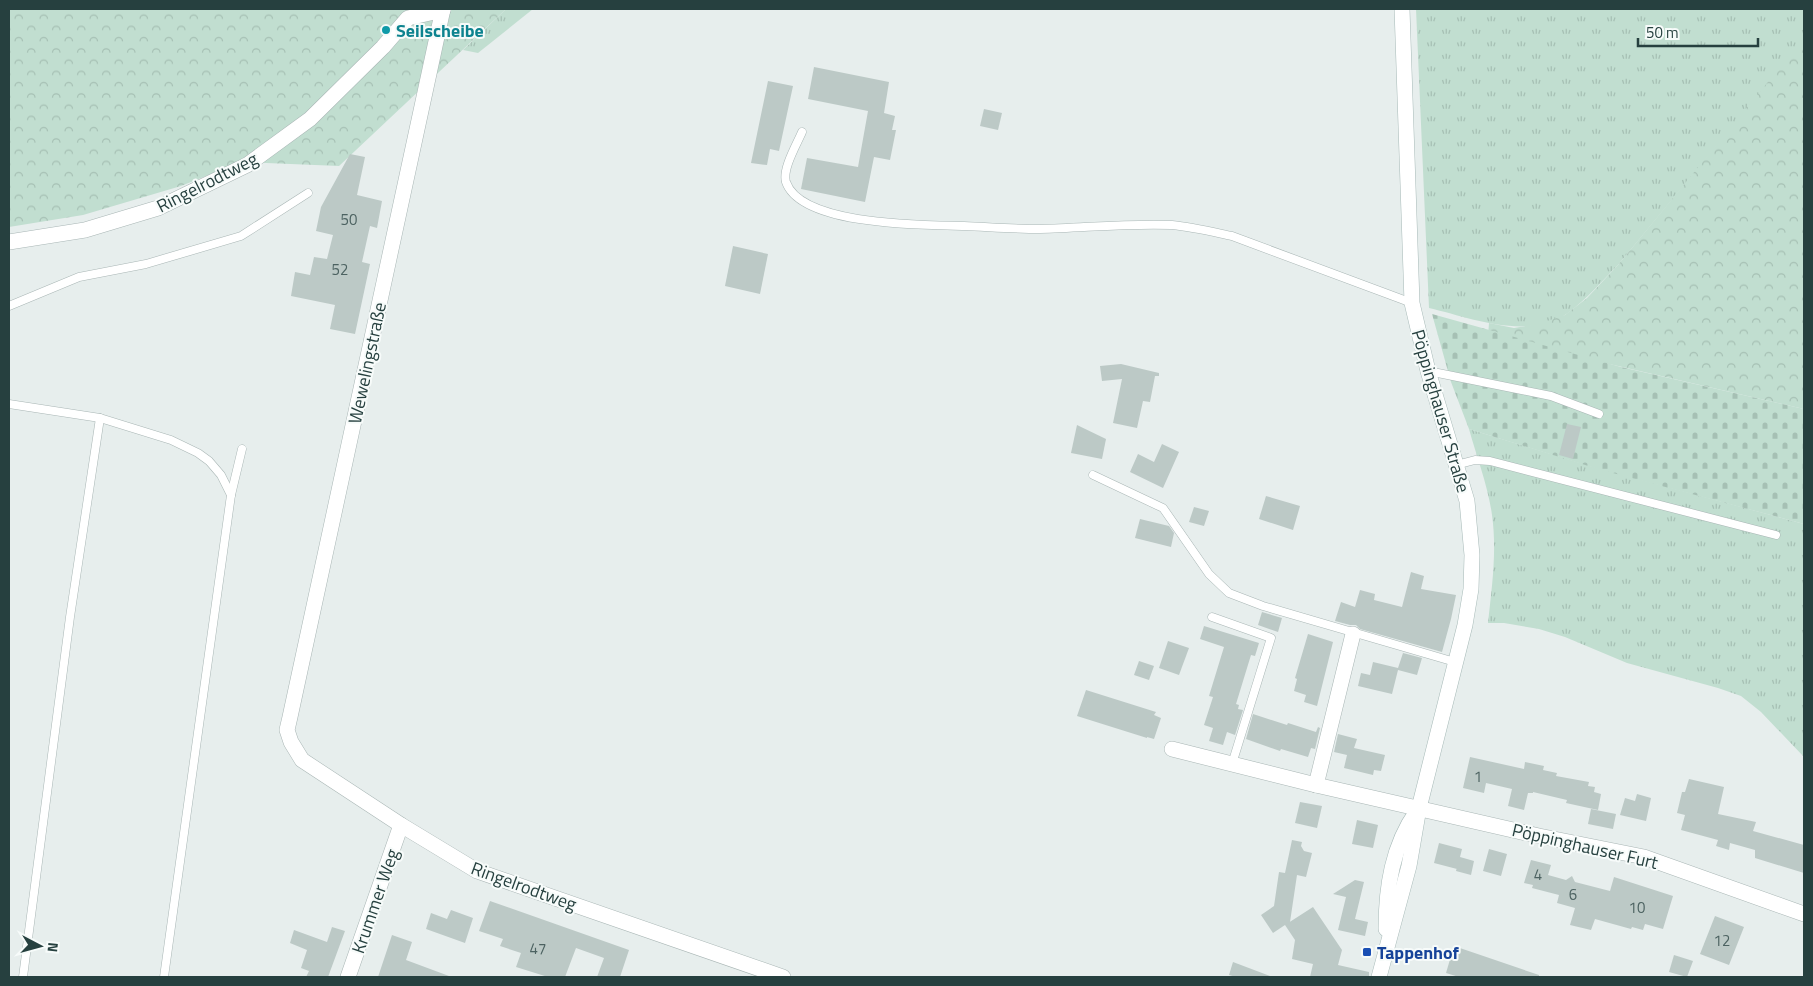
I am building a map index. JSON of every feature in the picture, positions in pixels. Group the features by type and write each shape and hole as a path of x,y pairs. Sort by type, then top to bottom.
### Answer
{"street":[{"name":"Ringelrodtweg","path":"9,242 85,230 158,208 247,165 310,119 383,47 408,18 443,9"},
{"name":"Wewelingstraße","path":"290,717 443,9"},
{"name":"Pöppinghauser Straße","path":"1379,977 1409,866 1419,808 1465,624 1472,555 1467,500 1428,371 1412,303 1402,9"},
{"path":"1316,785 1353,634"},
{"name":"Ringelrodtweg","path":"290,717 287,730 291,742 302,760 477,871 783,977"},
{"path":"1172,749 1316,785 1419,808"},
{"name":"Pöppinghauser Furt","path":"1419,808 1539,836 1644,857 1804,914"},
{"name":"Krummer Weg","path":"348,977 402,825"}],"lane":[{"path":"802,132 788,163 786,181 794,194 805,203 838,215 893,223 1039,229 1164,225 1207,230 1232,236 1412,303"},
{"path":"9,306 79,277 146,264 242,236 308,193"},
{"path":"1428,371 1551,396 1600,414"},
{"path":"9,404 100,418 171,440 198,452 209,461 221,475 232,495"},
{"path":"23,977 80,544 100,418"},
{"path":"164,977 232,495 242,449"},
{"path":"1456,465 1475,460 1490,461 1776,535"},
{"path":"1093,475 1163,508 1209,574 1229,593 1263,606 1353,634 1455,662"},
{"path":"1212,617 1271,638 1232,764"}],"green space":[{"path":"9,9 506,9 339,166 241,162 181,186 83,215 9,227"},
{"path":"506,9 533,9 478,53 463,50"},
{"path":"1416,9 1804,9 1804,40 1618,265 1582,302 1568,313 1552,321 1535,325 1499,325 1429,308"},
{"path":"1804,38 1804,409 1488,336 1489,323 1514,328 1538,324 1565,315 1587,298 1618,265"},
{"path":"1432,314 1621,367 1804,409 1804,524 1598,469 1469,429 1451,382"},
{"path":"1469,429 1590,466 1804,524 1804,757 1761,712 1741,696 1627,663 1565,637 1539,629 1504,623 1488,623 1494,542 1492,515 1488,493"}],"building":[{"path":"814,67 889,82 884,113 895,116 892,130 896,130 890,160 874,157 865,202 801,189 807,158 858,167 868,111 808,99"},
{"path":"768,81 793,86 779,151 770,149 767,165 751,163"},
{"path":"984,109 1002,113 998,130 980,126"},
{"path":"350,154 365,157 357,195 382,201 377,228 370,226 362,262 370,264 355,334 330,329 335,305 291,296 295,272 310,275 314,257 327,259 333,235 316,231 321,207"},
{"path":"733,246 768,254 760,294 725,286"},
{"path":"1121,364 1159,373 1159,376 1155,376 1150,402 1143,401 1137,428 1113,423 1122,379 1102,381 1100,366"},
{"path":"1567,424 1581,427 1573,459 1559,455"},
{"path":"1077,425 1106,439 1102,459 1071,453"},
{"path":"1162,444 1179,452 1163,488 1130,472 1138,454 1154,462"},
{"path":"1266,496 1300,506 1293,530 1259,519"},
{"path":"1194,507 1209,511 1204,526 1189,522"},
{"path":"1140,519 1169,526 1174,533 1171,547 1135,538"},
{"path":"1411,572 1424,576 1421,589 1456,595 1442,652 1360,629 1356,625 1335,621 1341,602 1355,607 1360,590 1375,594 1374,600 1402,607"},
{"path":"1262,612 1282,618 1278,632 1258,625"},
{"path":"1204,626 1259,643 1255,656 1251,655 1236,704 1239,705 1238,709 1243,710 1235,735 1227,732 1223,745 1209,741 1213,728 1204,725 1213,697 1209,696 1224,647 1200,639"},
{"path":"1308,634 1333,642 1317,706 1304,702 1306,695 1294,691 1297,679 1295,678"},
{"path":"1168,641 1189,648 1179,675 1159,668"},
{"path":"1403,653 1422,658 1417,675 1398,670 1392,694 1358,686 1361,673 1370,675 1373,662 1398,668"},
{"path":"1139,661 1154,666 1149,680 1134,675"},
{"path":"1086,690 1156,712 1154,715 1161,718 1154,739 1077,716"},
{"path":"1253,714 1316,732 1318,727 1320,728 1315,749 1311,748 1308,757 1281,749 1280,751 1246,739"},
{"path":"1338,734 1357,739 1354,748 1385,755 1381,771 1374,770 1373,775 1344,768 1347,755 1334,752"},
{"path":"1470,757 1524,769 1525,762 1544,766 1543,770 1557,773 1556,776 1589,782 1588,786 1595,787 1594,792 1601,794 1598,810 1566,803 1567,800 1533,792 1528,793 1524,810 1508,806 1512,789 1486,783 1484,793 1463,788"},
{"path":"1689,779 1724,787 1718,814 1756,822 1753,831 1804,845 1804,873 1755,858 1755,850 1730,843 1729,850 1716,846 1718,840 1681,830 1685,815 1677,813 1682,792 1685,792"},
{"path":"1637,794 1651,798 1646,821 1620,815 1625,798 1635,801"},
{"path":"1300,802 1322,806 1317,828 1295,823"},
{"path":"1591,809 1616,814 1613,829 1588,824"},
{"path":"1357,820 1378,825 1373,848 1352,844"},
{"path":"1292,840 1302,842 1301,846 1304,851 1312,853 1306,877 1297,875 1290,922 1313,907 1342,950 1338,965 1369,972 1369,977 1310,977 1313,964 1292,959 1295,940 1285,925 1273,933 1261,915 1274,906 1279,872 1285,873"},
{"path":"1439,843 1462,849 1460,857 1474,861 1471,875 1434,863"},
{"path":"1489,849 1507,854 1501,876 1483,871"},
{"path":"1531,860 1551,865 1548,875 1566,880 1572,876 1575,882 1610,891 1614,877 1673,896 1663,929 1645,924 1643,930 1632,927 1631,929 1595,919 1591,930 1570,925 1575,908 1557,903 1559,895 1532,888 1533,885 1524,883"},
{"path":"1355,880 1364,882 1355,919 1368,922 1365,936 1338,930 1346,897 1333,894"},
{"path":"490,901 629,950 620,977 597,977 604,958 576,948 565,977 548,977 516,967 521,953 500,946 503,939 479,931"},
{"path":"451,910 473,918 465,943 426,929 431,913 447,919"},
{"path":"1715,916 1744,927 1729,965 1700,954"},
{"path":"332,927 345,931 328,977 306,977 309,971 301,968 307,950 290,943 294,930 327,942"},
{"path":"392,935 412,942 406,960 449,977 378,977"},
{"path":"1454,946 1539,975 1539,977 1459,977 1446,973"},
{"path":"1674,955 1693,961 1687,977 1669,972"},
{"path":"1233,962 1270,977 1236,977 1229,975"}],"place":[{"name":"Seilscheibe","path":"386,30"},
{"name":"Tappenhof","path":"1367,952"}]}
